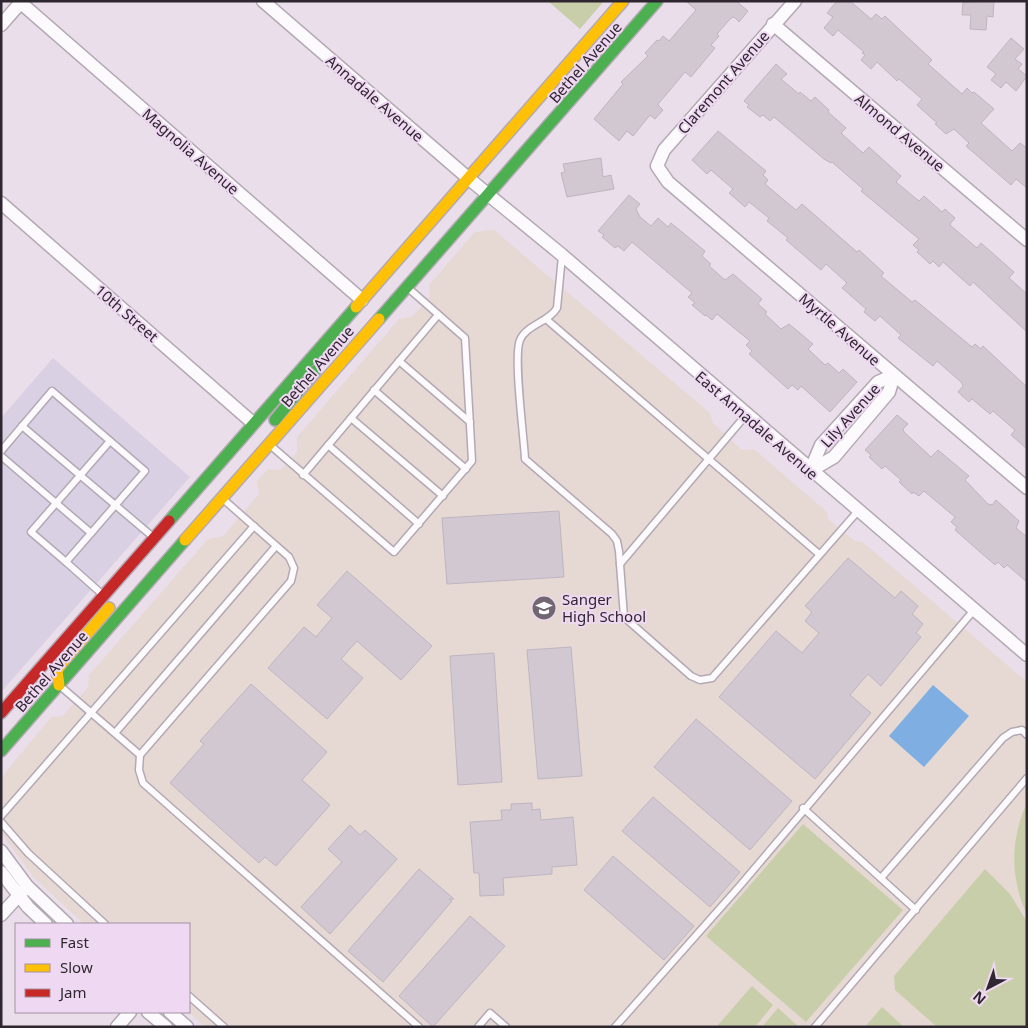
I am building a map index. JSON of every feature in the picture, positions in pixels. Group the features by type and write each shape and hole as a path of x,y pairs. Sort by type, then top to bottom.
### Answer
{"main road":[{"name":"Bethel Avenue","path":"1,713 623,1"},
{"name":"Bethel Avenue","path":"1,751 657,1"},
{"path":"269,444 271,426 324,360 359,304"},
{"path":"159,570 184,525 252,445 256,432 253,423"},
{"path":"59,685 57,671 61,664 137,574 152,540"}],"street":[{"name":"Annadale Avenue","path":"263,1 489,194"},
{"name":"Claremont Avenue","path":"656,166 664,150 795,1"},
{"path":"1,25 21,2"},
{"name":"Magnolia Avenue","path":"21,2 359,304"},
{"name":"Almond Avenue","path":"773,24 1027,240"},
{"name":"Myrtle Avenue","path":"656,166 668,182 1027,488"},
{"name":"East Annadale Avenue","path":"489,194 1027,655"},
{"name":"10th Street","path":"1,203 253,423"},
{"name":"Lily Avenue","path":"810,471 834,457 888,392 894,375"},
{"name":"Lily Avenue","path":"810,471 821,445 878,382 894,375"},
{"path":"1,851 22,891 45,923"},
{"path":"1,872 22,891 66,923"},
{"path":"1,915 22,891"},
{"path":"117,1027 129,1013"},
{"path":"149,1013 166,1027"},
{"path":"171,1013 187,1027"}],"lane":[{"path":"562,255 557,308 520,339 518,357 525,459 612,534 617,541 624,617 691,676 700,680 712,678 858,511"},
{"path":"269,444 394,552 419,524 472,461 470,422 465,338 406,286"},
{"path":"303,475 438,315"},
{"path":"546,319 819,554"},
{"path":"399,361 470,422"},
{"path":"374,390 466,469"},
{"path":"1,451 52,391 145,471 66,562"},
{"path":"620,564 746,415"},
{"path":"351,418 442,496"},
{"path":"22,426 116,505 152,540"},
{"path":"104,595 31,532 110,441"},
{"path":"328,445 419,524"},
{"path":"1,456 91,533"},
{"path":"222,498 289,556 294,568 291,581 140,755 138,770 143,783 420,1027"},
{"path":"1,816 254,526"},
{"path":"115,733 276,546"},
{"path":"615,1027 738,888 803,808 974,610"},
{"path":"59,685 140,755"},
{"path":"880,878 1003,738 1012,732 1022,730 1027,735"},
{"path":"815,1027 1027,778"},
{"path":"803,808 916,910"},
{"path":"1,822 28,853 104,923"},
{"path":"190,997 224,1027"},
{"path":"478,1027 490,1013 506,1027"}],"shaded area":[{"name":"Sanger High School","path":"494,230 710,413 713,423 742,450 754,449 827,512 828,519 855,541 863,542 1027,682 1027,1027 205,1027 189,1013 190,923 83,923 34,878 1,833 1,778 51,717 63,716 88,687 89,675 208,539 223,536 259,494 257,481 268,469 281,470 297,452 297,437 399,319 412,317 430,297 429,285 475,232"},
{"path":"53,358 190,477 1,692 1,418"}],"green space":[{"path":"548,1 604,1 580,29"},
{"path":"1027,803 1027,915 1017,887 1014,859 1017,831"},
{"path":"803,824 903,910 806,1022 706,936"},
{"path":"985,869 1010,894 1027,922 1027,1027 937,1027 895,990 894,976"},
{"path":"752,986 773,1005 755,1027 720,1027 718,1025"},
{"path":"882,1007 904,1027 865,1027"},
{"path":"778,1008 799,1027 762,1027"}],"water":[{"path":"933,685 969,716 924,767 889,736"}],"building":[{"path":"686,1 736,1 748,11 739,22 734,17 731,18 717,34 719,36 711,45 715,48 691,77 685,72 659,103 658,105 663,110 655,119 650,115 633,136 627,131 619,141 594,119 623,84 621,82 648,56 645,53 657,40 659,41 663,36 669,41 696,10"},
{"path":"837,1 850,1 871,19 876,14 882,19 885,16 932,60 928,64 962,94 967,88 994,109 981,123 1012,151 1020,143 1027,148 1027,188 1016,179 1011,185 966,146 969,143 954,129 946,134 917,105 922,99 899,79 897,81 877,62 871,69 861,60 865,55 862,53 864,52 838,30 833,36 824,28 833,17 827,13"},
{"path":"994,1 993,17 987,16 986,30 970,29 971,15 962,15 963,2"},
{"path":"1011,38 1024,49 1015,59 1022,64 1018,69 1027,76 1016,91 1006,82 1001,88 991,80 996,74 987,67"},
{"path":"776,64 787,74 781,79 811,101 815,97 846,128 841,133 863,153 869,147 901,176 896,182 919,201 924,196 942,212 945,209 955,218 950,224 951,226 977,248 981,243 1014,272 1009,278 1027,294 1027,332 973,282 970,286 943,262 939,267 933,261 930,264 917,252 919,250 913,245 919,239 861,191 863,189 832,162 824,159 774,117 770,121 763,115 760,117 747,107 749,105 744,101"},
{"path":"718,131 766,171 763,175 768,180 765,184 796,210 802,204 857,252 859,250 884,273 881,276 912,302 915,300 972,347 975,344 981,349 983,346 1027,387 1027,449 1011,435 1015,430 993,411 990,414 972,399 969,402 958,392 963,386 962,383 937,361 933,366 898,338 901,335 880,316 875,321 864,312 866,309 842,288 847,283 826,264 821,270 786,240 788,238 767,221 769,218 749,202 745,207 729,193 733,189 711,170 707,174 692,160"},
{"path":"601,158 603,177 611,175 614,189 567,197 561,173 565,172 563,164"},
{"path":"629,195 640,204 636,209 640,217 651,226 658,218 668,227 671,223 705,251 702,256 711,264 709,266 725,280 733,274 762,299 758,304 767,312 765,314 781,329 789,324 813,344 808,349 825,365 828,363 839,373 843,369 857,382 830,412 801,386 798,390 792,385 788,389 749,354 752,351 746,345 750,341 717,314 712,320 705,316 692,305 695,303 688,297 692,293 632,242 624,251 618,246 615,248 602,237 604,235 598,231"},
{"path":"897,415 908,424 903,429 904,432 931,457 938,450 969,476 965,480 988,504 992,505 996,500 1019,521 1016,528 1027,537 1027,582 1007,565 1004,568 998,562 995,565 955,530 957,527 951,522 955,517 924,491 919,496 913,492 912,494 899,482 901,480 885,466 882,469 869,457 871,455 865,450"},
{"path":"559,511 564,577 447,584 442,518"},
{"path":"848,558 895,598 901,591 918,606 912,614 923,624 916,633 921,637 881,686 868,674 850,695 871,713 815,779 719,697 776,631 802,653 819,633 805,621 812,612 805,606"},
{"path":"347,571 432,646 401,680 357,641 341,659 363,678 327,719 268,668 304,627 316,637 332,618 317,605"},
{"path":"571,647 582,776 538,779 527,650"},
{"path":"494,653 502,782 458,785 450,656"},
{"path":"251,684 327,752 302,780 330,805 276,866 265,857 259,863 170,783 204,744 200,741"},
{"path":"696,719 792,801 750,850 654,767"},
{"path":"653,797 740,872 710,907 622,831"},
{"path":"532,803 532,810 540,809 541,820 573,817 577,865 552,867 552,874 503,878 504,895 480,896 479,873 474,873 470,822 502,820 501,810 511,810 511,804"},
{"path":"350,825 360,835 365,830 397,859 330,934 301,907 342,862 328,849"},
{"path":"613,856 694,926 664,960 584,890"},
{"path":"419,869 454,899 449,899 452,901 383,982 348,951"},
{"path":"470,916 505,946 433,1027 399,996"}],"traffic: fast":[{"path":"379,319 657,1"},
{"path":"169,521 356,307"},
{"path":"275,420 315,371"},
{"path":"1,751 185,540"}],"traffic: slow":[{"path":"356,307 623,1"},
{"path":"185,540 379,319"},
{"path":"59,685 57,671 61,664 109,608"}],"traffic: jam":[{"path":"1,713 169,521"}],"place":[{"name":"Sanger High School","path":"544,608"}]}
